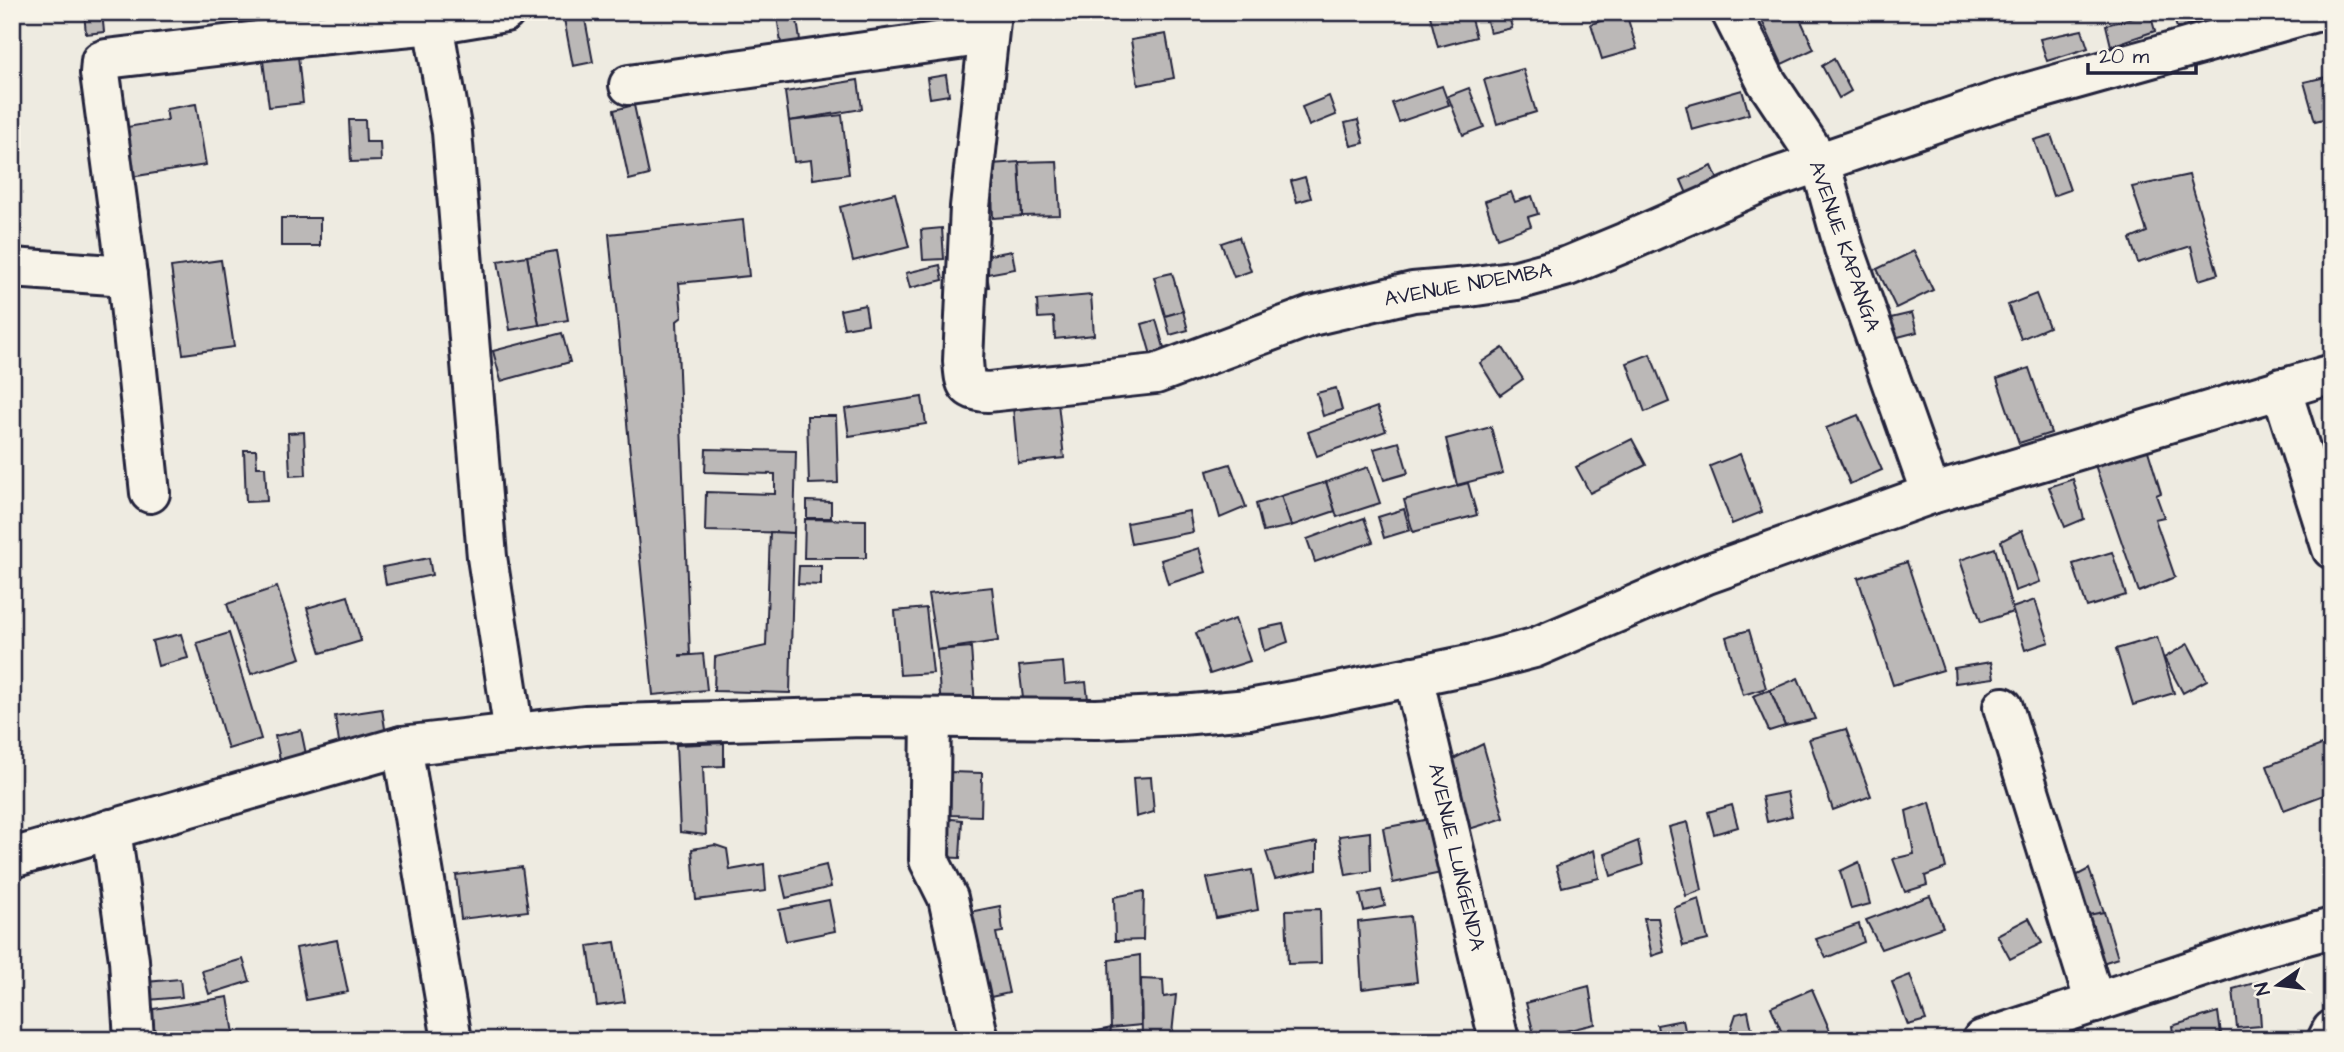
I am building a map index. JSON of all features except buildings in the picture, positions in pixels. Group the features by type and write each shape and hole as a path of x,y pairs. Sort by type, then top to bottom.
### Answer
{"street":[{"path":"150,493 127,276 100,64 103,60 432,18 505,12"},
{"name":"AVENUE KAPANGA","path":"1731,12 1766,81 1819,162 1844,248 1931,494"},
{"name":"AVENUE NDEMBA","path":"989,23 970,207 963,361 967,386 978,391 1156,374 1311,316 1413,292 1493,283 1555,269 1626,242 1762,182 2001,100 2315,12"},
{"path":"432,18 452,132 487,557 514,733"},
{"path":"629,85 989,23"},
{"path":"12,268 127,276"},
{"path":"12,858 402,746 585,725 863,717 1097,719 1181,715 1275,704 1473,664 1534,648 1707,574 1931,494 2332,374"},
{"path":"2281,388 2332,549"},
{"name":"AVENUE LUNGENDA","path":"1413,676 1499,1040"},
{"path":"2003,707 2095,1003"},
{"path":"931,718 929,860 948,898 979,1040"},
{"path":"402,746 452,1040"},
{"path":"111,829 129,960 134,1040"},
{"path":"1982,1040 2263,947 2332,928"},
{"path":"2327,1040 2332,1030"}]}
